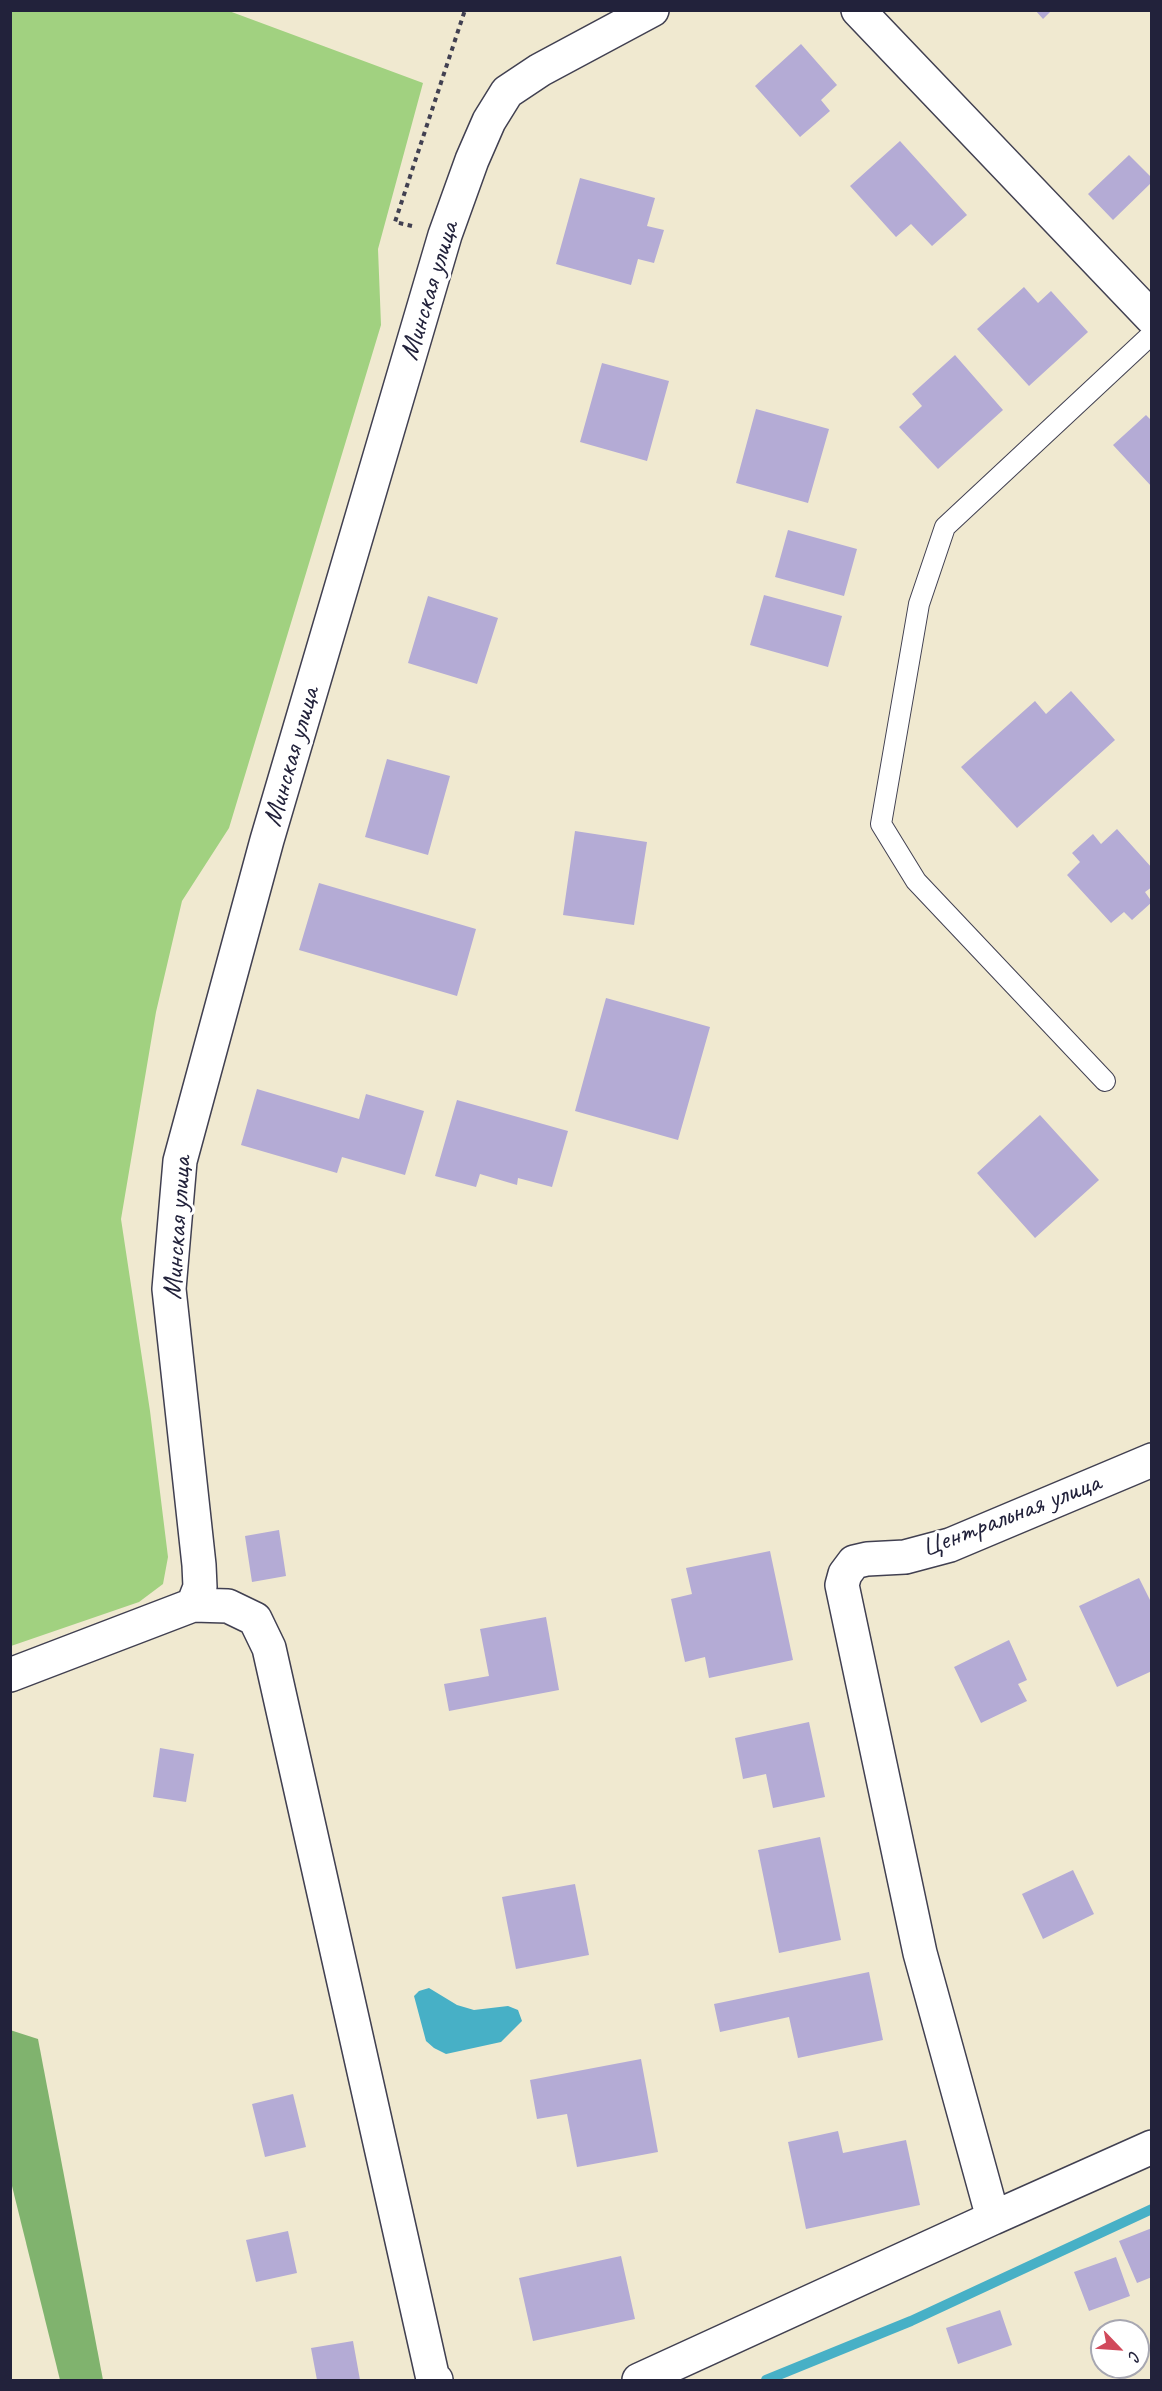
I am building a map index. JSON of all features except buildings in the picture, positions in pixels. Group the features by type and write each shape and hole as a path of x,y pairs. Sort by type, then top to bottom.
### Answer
{"street":[{"name":"Минская улица","path":"193,1605 200,1587 199,1565 170,1289 180,1161 267,840 445,235 472,160 489,121 507,92 540,70 652,10"},
{"path":"858,10 1152,318"},
{"name":"Центральная улица","path":"993,2218 920,1953 842,1585 845,1574 854,1562 905,1557 950,1545 1152,1460"},
{"path":"10,1675 193,1605 228,1606 255,1618 269,1647 433,2379 436,2380"},
{"path":"639,2380 1152,2147"}],"lane":[{"path":"1106,1081 916,881 880,824 919,603 945,527 1152,334"}],"path":[{"path":"445,235 395,222 465,10"}],"green space":[{"path":"10,11 229,11 423,83 378,249 381,325 229,828 182,901 156,1012 121,1219 150,1411 168,1557 163,1584 139,1602 11,1646"},
{"path":"10,2030 38,2039 103,2380 60,2380 11,2182"}],"water":[{"path":"429,1988 457,2005 474,2010 508,2006 518,2010 522,2021 501,2042 446,2054 426,2041 414,1996 419,1991"}],"waterway":[{"path":"766,2380 911,2321 1152,2209"}]}
